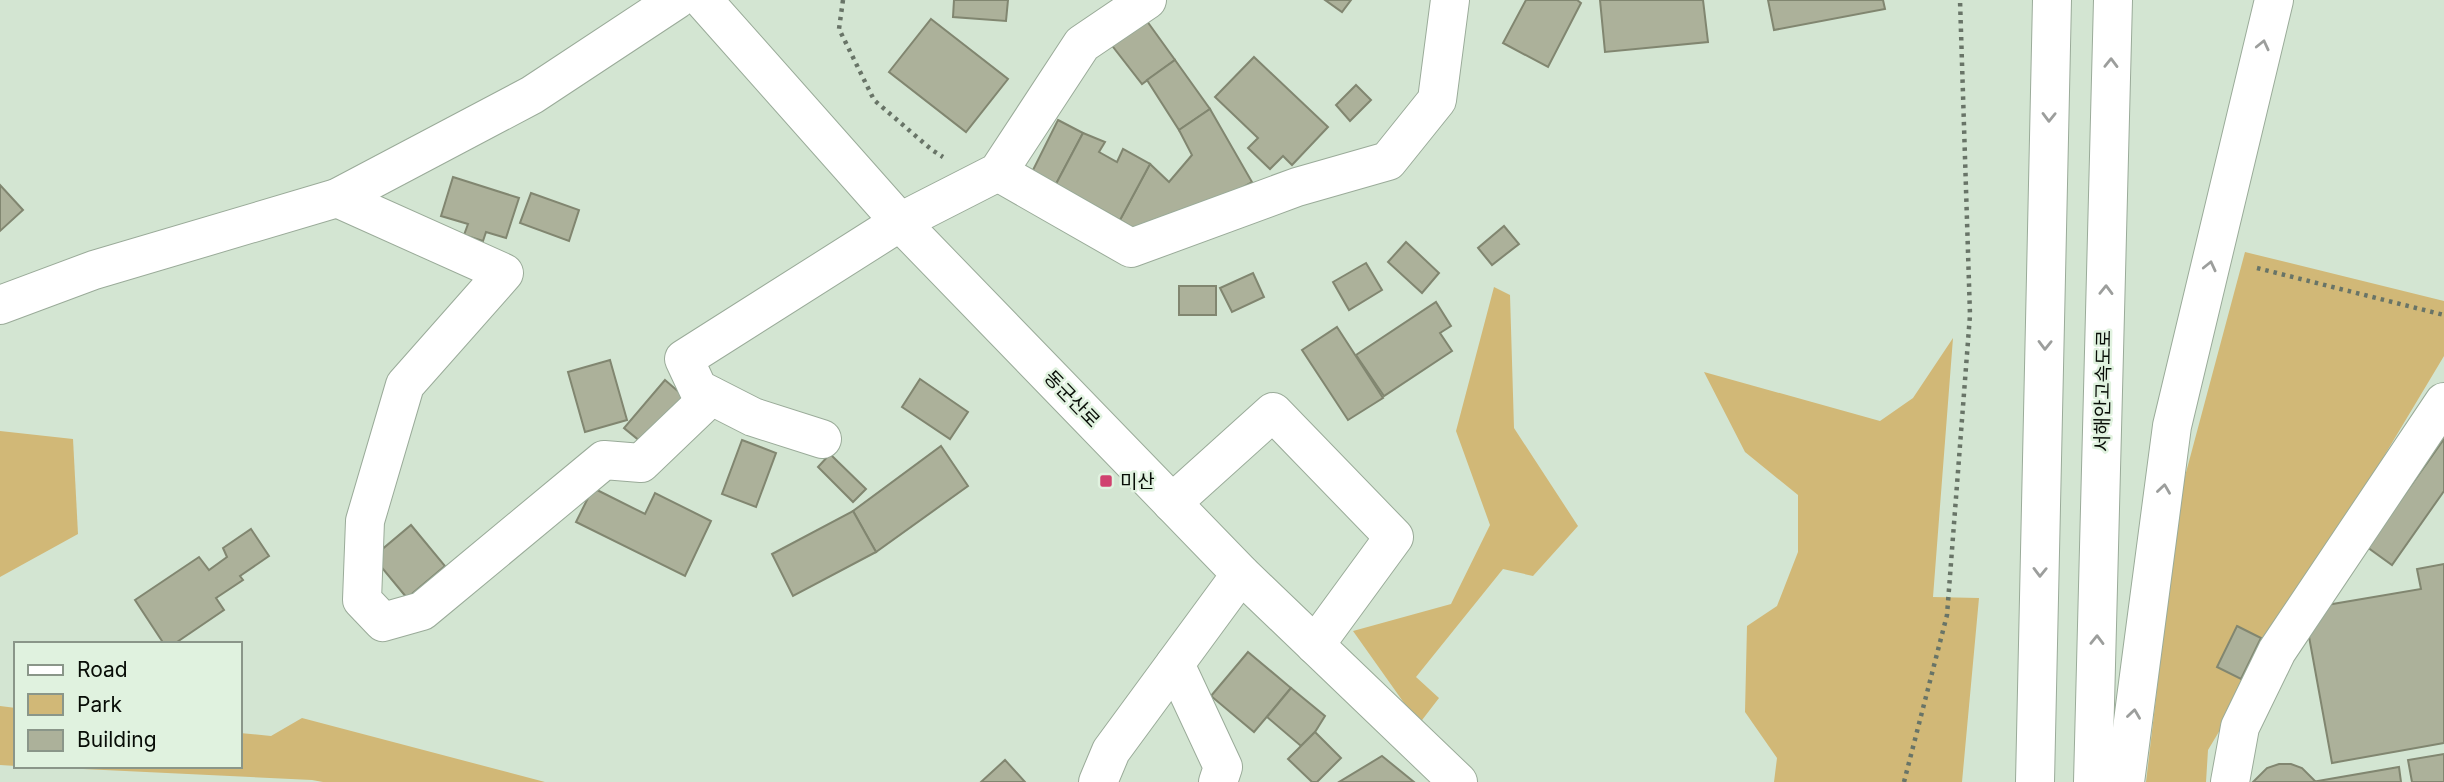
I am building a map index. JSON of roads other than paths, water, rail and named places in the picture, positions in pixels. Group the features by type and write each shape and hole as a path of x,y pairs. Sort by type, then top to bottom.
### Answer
{"main road":[{"path":"0,304 94,270 337,198 532,94 676,0"},
{"name":"동군산로","path":"704,0 900,222 1241,574 1458,782"},
{"path":"822,439 753,417 698,389 684,359 900,222 989,176 1082,44 1147,0"},
{"path":"989,176 1131,248 1297,187 1388,161 1437,100 1450,0"},
{"path":"2035,782 2052,0"},
{"name":"서해안고속도로","path":"2093,782 2113,0"},
{"path":"2125,782 2172,426 2274,0"},
{"path":"337,198 504,273 405,385 365,522 362,600 383,622 422,611 604,460 641,463 711,396"},
{"path":"2230,782 2240,727 2277,651 2444,402"},
{"path":"1172,503 1273,412 1394,537 1315,645"},
{"path":"1098,782 1111,751 1241,574"},
{"path":"1175,664 1223,767 1218,782"}],"place":[{"name":"미산","path":"1106,481"}]}
